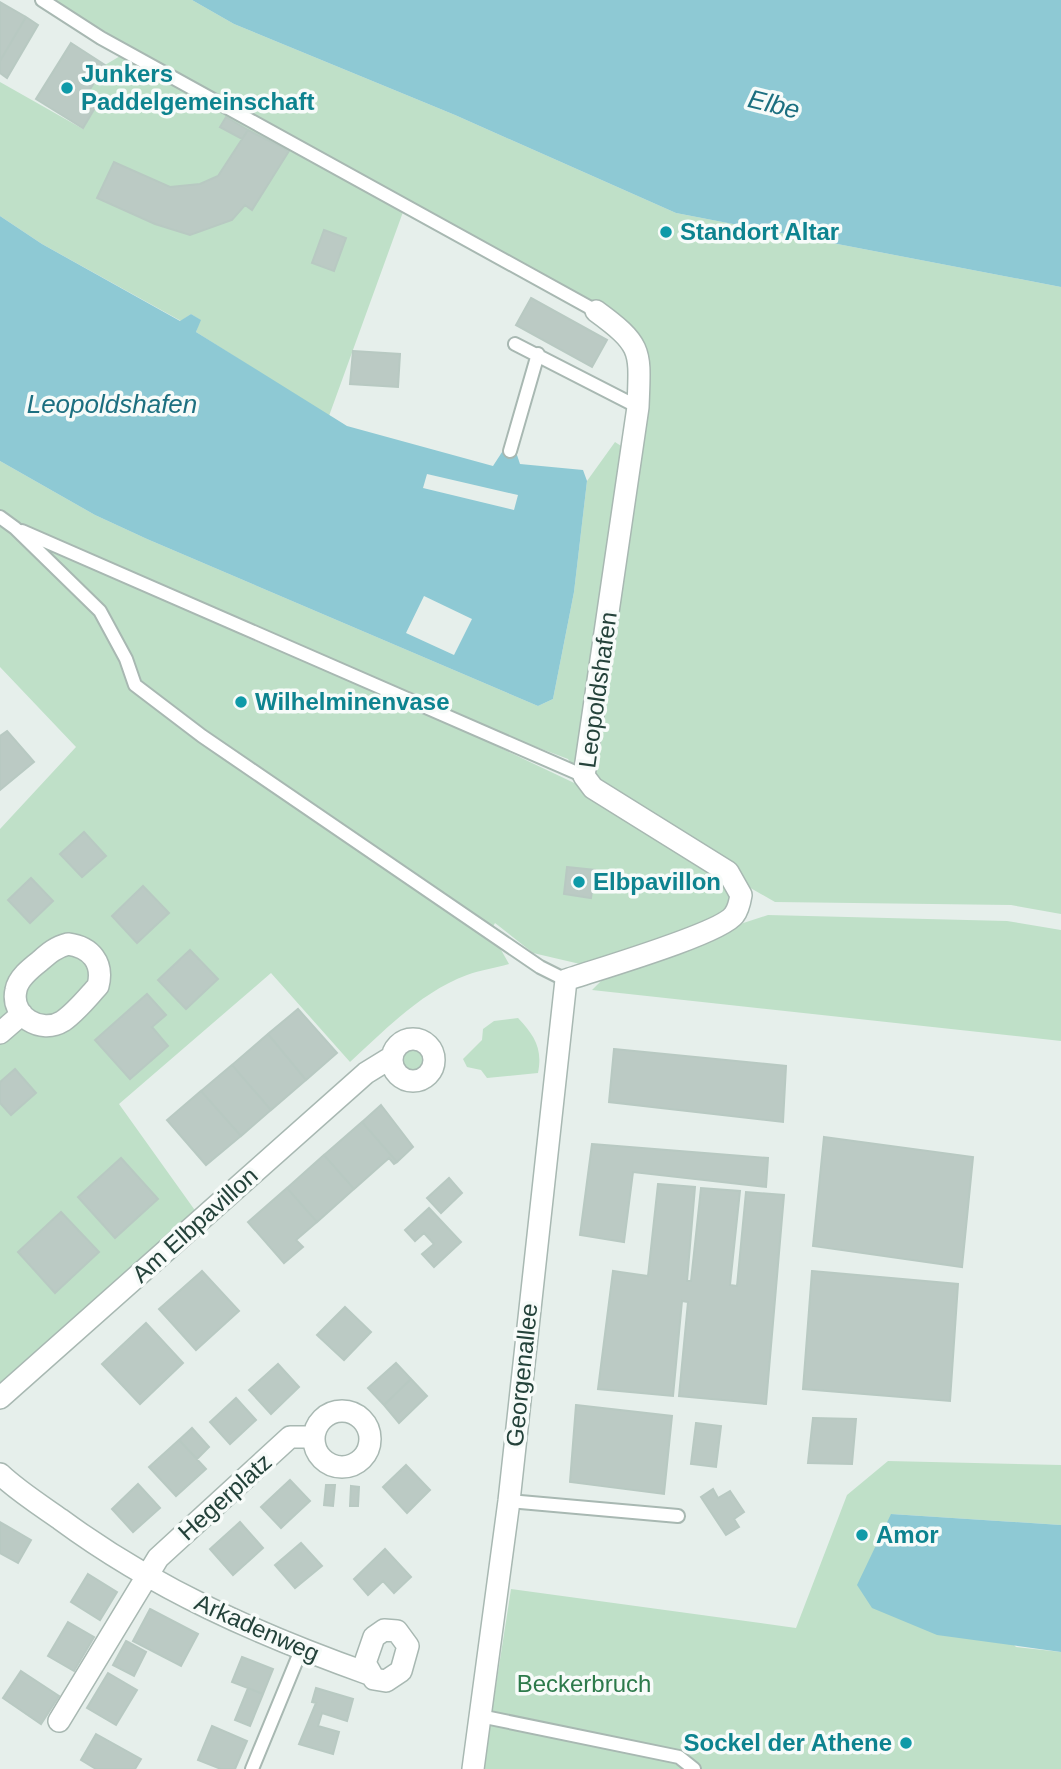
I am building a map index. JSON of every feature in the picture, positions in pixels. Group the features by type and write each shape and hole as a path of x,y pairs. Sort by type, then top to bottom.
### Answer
{"street":[{"name":"Leopoldshafen","path":"566,980 681,942 723,924 734,916 741,895 727,872 593,788 584,776 638,407 639,354 621,330 596,312"},
{"name":"Georgenallee","path":"473,1769 509,1500 566,980"},
{"path":"0,1033 22,1014"},
{"name":"Am Elbpavillon","path":"0,1398 366,1073 392,1057"},
{"name":"Hegerplatz","path":"147,1577 158,1558 290,1437 314,1437"},
{"name":"Arkadenweg","path":"3,1484 147,1577 223,1617 369,1674"},
{"path":"59,1721 147,1577"}],"lane":[{"name":"Leopoldshafen","path":"42,0 102,38 596,312"},
{"path":"516,344 638,407"},
{"path":"510,451 538,354"},
{"path":"0,517 15,528 100,611 126,659 135,685 202,736 540,967 566,980"},
{"path":"15,528 584,776"},
{"path":"509,1500 678,1516"},
{"path":"252,1769 302,1650"},
{"path":"480,1716 679,1757 694,1769"}],"green space":[{"path":"55,0 192,0 234,24 455,115 676,213 1061,287 1061,914 1011,905 775,902 719,870 729,892 730,905 720,918 580,964 533,953 495,923 487,937 500,948 509,964 467,975 434,991 404,1013 350,1062 271,973 119,1104 204,1223 0,1407 0,829 76,747 0,667 0,461 95,515 147,539 538,706 553,699 574,592 587,481 615,442 635,455 646,392 613,315 407,201 329,416 196,332 200,320 191,314 181,321 42,244 0,216 0,82 83,129 96,107 84,99 105,65 132,49","holes":["238,634 568,759 589,790 412,706"]},
{"path":"768,915 1007,921 1061,930 1061,1041 592,990 605,977"},
{"path":"518,1018 536,1042 538,1073 487,1078 481,1070 467,1067 463,1059 482,1040 483,1029 494,1021"},
{"path":"411,1048 419,1051 428,1061 426,1069 420,1073 411,1072 403,1066 398,1055"},
{"name":"Beckerbruch","path":"888,1461 1061,1465 1061,1525 891,1514 1016,1647 1061,1652 1061,1769 483,1769 511,1589 796,1628 847,1495"}],"water":[{"name":"Elbe","path":"192,0 1061,0 1061,287 676,213 455,115 234,24"},
{"name":"Leopoldshafen","path":"0,216 42,244 180,321 191,314 201,320 196,332 347,426 493,466 504,449 516,452 520,464 583,470 587,481 574,592 553,699 538,706 147,539 95,515 0,461"},
{"path":"891,1514 1061,1525 1061,1652 937,1635 872,1608 857,1585"}],"pier":[{"path":"427,474 518,495 514,510 423,488"},
{"path":"424,596 472,619 454,655 406,633"}],"building":[{"path":"0,2 26,17 0,61"},
{"path":"26,17 38,25 7,78 0,73 0,61"},
{"name":"Junkers Paddelgemeinschaft","path":"71,43 105,65 84,99 96,106 83,128 36,99"},
{"path":"226,117 248,130 242,139 220,127"},
{"path":"248,130 289,151 252,210 245,205 232,220 190,235 155,224 97,198 114,162 170,187 200,184 218,176"},
{"path":"324,230 346,238 334,271 312,263"},
{"path":"531,298 607,340 592,367 516,325"},
{"path":"353,351 400,354 398,387 350,384"},
{"path":"7,731 34,762 0,790 0,736"},
{"path":"84,832 106,856 82,877 60,854"},
{"name":"Elbpavillon","path":"567,867 595,870 591,898 564,894"},
{"path":"31,878 53,901 30,923 8,900"},
{"path":"143,886 169,913 137,943 112,916"},
{"path":"190,950 218,979 186,1009 158,980"},
{"path":"147,994 166,1015 152,1027 168,1046 130,1079 95,1040"},
{"path":"298,1009 337,1053 306,1080 268,1034"},
{"path":"268,1034 306,1080 271,1110 232,1065"},
{"path":"614,1049 786,1066 783,1122 609,1102"},
{"path":"232,1065 271,1110 241,1136 201,1091"},
{"path":"15,1069 36,1093 11,1115 0,1103 0,1082"},
{"path":"201,1091 241,1136 206,1165 167,1120"},
{"path":"381,1105 413,1147 397,1162 362,1122"},
{"path":"362,1122 397,1162 394,1164 389,1158 354,1189 324,1155"},
{"path":"824,1137 973,1157 962,1267 813,1246"},
{"path":"592,1144 768,1158 766,1187 633,1172 624,1242 580,1235"},
{"path":"324,1155 354,1189 317,1222 287,1188"},
{"path":"121,1158 158,1199 115,1238 78,1197"},
{"path":"449,1178 462,1193 441,1213 427,1198"},
{"path":"658,1184 695,1187 687,1281 691,1281 701,1188 740,1191 730,1285 737,1286 746,1192 784,1195 766,1404 679,1396 688,1302 682,1301 673,1396 598,1389 613,1271 648,1276"},
{"path":"287,1188 317,1222 296,1240 303,1247 284,1263 248,1222"},
{"path":"429,1208 461,1242 434,1267 422,1254 434,1244 424,1233 415,1241 405,1230"},
{"path":"61,1212 99,1252 55,1293 18,1252"},
{"path":"202,1271 239,1311 196,1350 159,1309"},
{"path":"812,1271 958,1284 950,1401 803,1389"},
{"path":"345,1307 371,1332 344,1360 317,1335"},
{"path":"146,1323 183,1363 140,1404 102,1364"},
{"path":"396,1363 411,1379 384,1405 368,1388"},
{"path":"278,1364 299,1387 271,1414 249,1390"},
{"path":"411,1379 427,1396 399,1423 384,1405"},
{"path":"236,1398 256,1420 230,1444 210,1422"},
{"path":"576,1405 672,1416 664,1494 570,1482"},
{"path":"813,1418 856,1419 852,1464 808,1463"},
{"path":"696,1423 721,1426 716,1467 691,1464"},
{"path":"192,1428 209,1447 197,1459 179,1440"},
{"path":"179,1440 206,1469 176,1496 149,1467"},
{"path":"406,1465 430,1490 407,1513 383,1487"},
{"path":"290,1480 310,1501 281,1528 261,1507"},
{"path":"138,1484 160,1508 133,1532 112,1509"},
{"path":"326,1485 335,1485 333,1506 324,1505"},
{"path":"351,1486 359,1487 358,1506 350,1506"},
{"path":"713,1489 718,1498 730,1491 744,1512 734,1519 739,1527 726,1535 701,1497"},
{"path":"0,1522 31,1540 18,1563 0,1553"},
{"path":"240,1522 263,1548 233,1575 210,1549"},
{"path":"301,1543 322,1566 295,1588 275,1565"},
{"path":"385,1549 411,1577 394,1593 383,1581 368,1595 354,1579"},
{"path":"88,1574 117,1592 100,1620 71,1602"},
{"path":"150,1609 198,1634 181,1666 133,1641"},
{"path":"68,1622 94,1637 74,1671 48,1656"},
{"path":"126,1641 146,1652 134,1676 113,1665"},
{"path":"242,1657 273,1669 263,1694 232,1682"},
{"path":"21,1671 59,1696 41,1724 3,1698"},
{"path":"108,1673 137,1690 116,1725 87,1708"},
{"path":"248,1688 263,1694 250,1726 235,1720"},
{"path":"316,1688 353,1699 347,1721 322,1713 318,1726 339,1732 333,1754 299,1744 316,1703 312,1702"},
{"path":"212,1726 247,1741 235,1769 221,1769 198,1760"},
{"path":"96,1734 141,1759 135,1769 96,1769 81,1760"}],"place":[{"name":"Junkers Paddelgemeinschaft","path":"67,88"},
{"name":"Standort Altar","path":"666,232"},
{"name":"Wilhelminenvase","path":"241,702"},
{"name":"Elbpavillon","path":"579,882"},
{"name":"Amor","path":"862,1535"},
{"name":"Sockel der Athene","path":"906,1743"}]}
